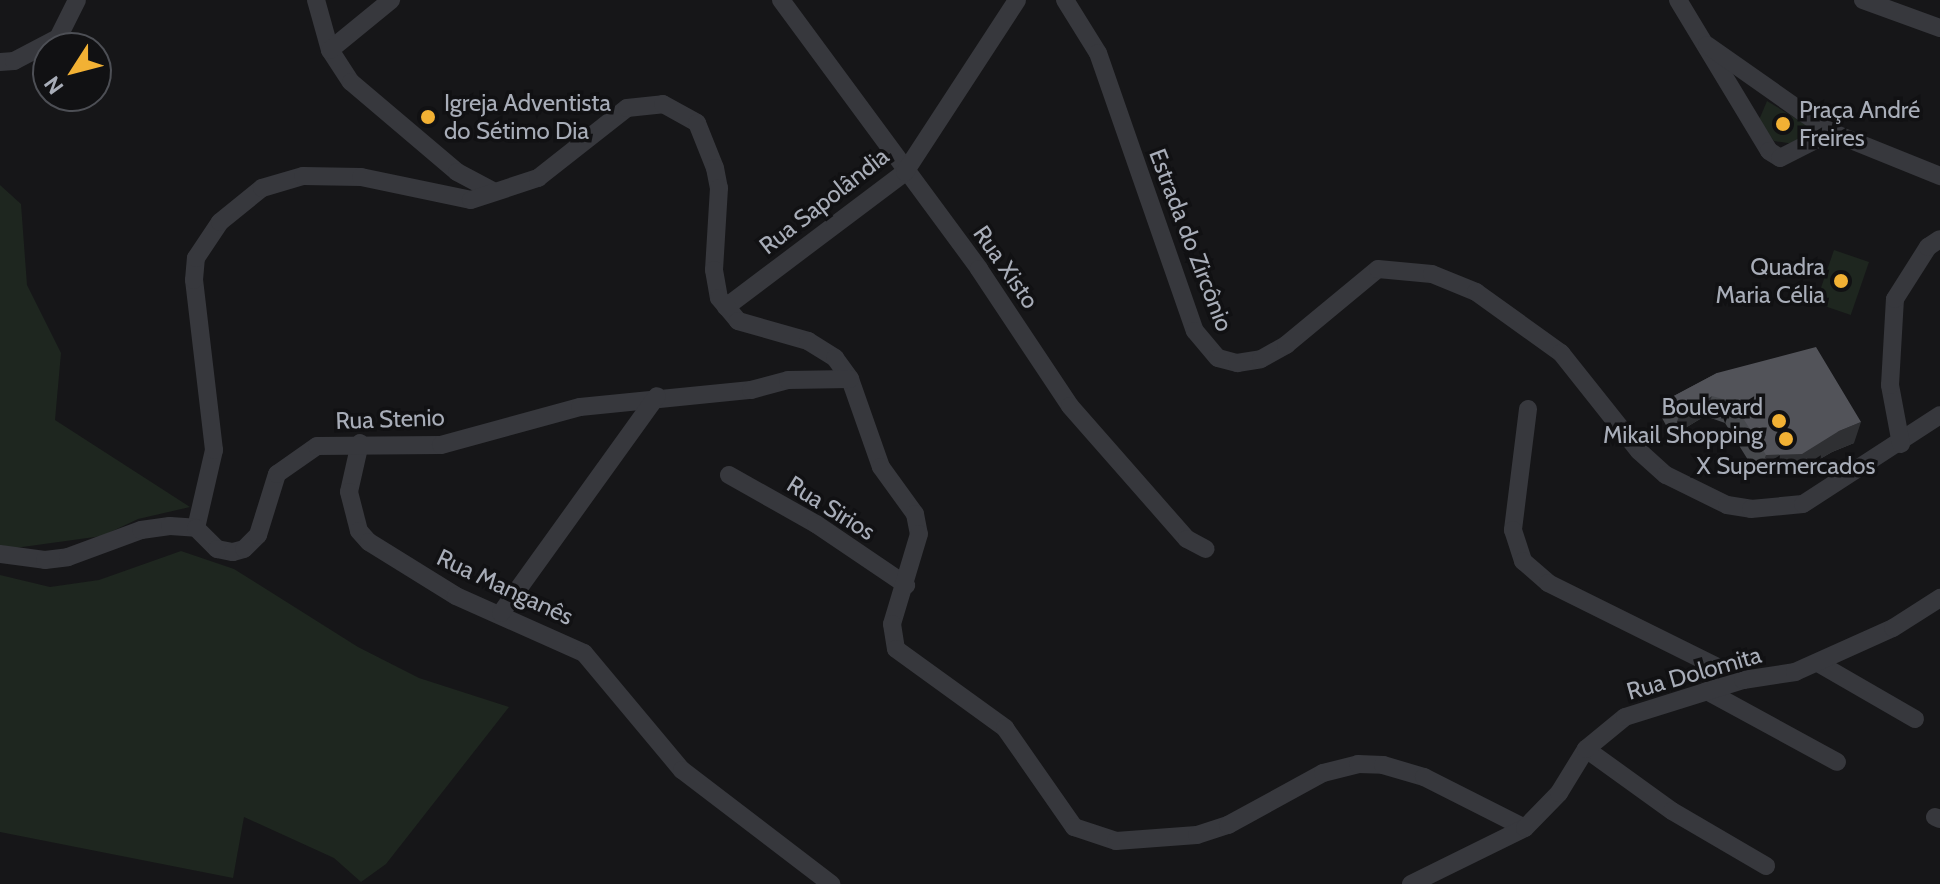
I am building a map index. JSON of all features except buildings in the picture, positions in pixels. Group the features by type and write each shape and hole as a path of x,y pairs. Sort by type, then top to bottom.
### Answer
{"street":[{"path":"0,62 40,50 58,38 77,0"},
{"path":"316,0 330,50 351,82 457,172 492,191"},
{"path":"330,50 391,0"},
{"name":"Rua Xisto","path":"781,0 979,269 1083,422 1187,539 1206,549"},
{"name":"Rua Sapolândia","path":"726,307 905,172 1017,0"},
{"name":"Estrada do Zircônio","path":"1065,0 1098,53 1195,331 1218,358 1237,363 1261,359 1286,345 1361,279 1378,269 1402,268 1476,292 1529,326 1561,353 1657,467 1727,505 1751,509 1803,504 1901,444 1940,415"},
{"path":"1678,0 1769,151 1780,158 1831,132"},
{"path":"1863,0 1940,28"},
{"path":"1707,45 1831,132 1940,176"},
{"path":"0,554 45,560 141,530 196,528 214,450 194,280 196,258 220,222 262,188 303,176 361,177 471,200 538,178 633,106 663,104 687,114 705,134 719,188 714,270 726,307 748,326 821,348 850,379 881,467 919,525 906,585 892,624 896,649 1005,728 1074,827 1088,835 1136,841 1197,835 1228,825 1323,773 1358,764 1383,765 1424,777 1525,828"},
{"path":"1901,444 1890,385 1895,299 1928,247 1940,239"},
{"name":"Rua Stenio","path":"196,528 217,549 244,549 258,535 277,474 287,463 317,446 360,443 441,445 550,413 657,396 751,390 788,380 850,379"},
{"path":"501,613 657,396"},
{"path":"1528,409 1513,530 1523,561 1548,583 1743,680"},
{"name":"Rua Manganês","path":"360,443 349,492 359,531 431,582 584,653 682,770 831,884"},
{"name":"Rua Sirios","path":"729,475 816,524 906,585"},
{"name":"Rua Dolomita","path":"1411,884 1525,828 1559,793 1586,749 1625,717 1743,680 1818,663 1893,628 1940,598"},
{"path":"1818,663 1915,719"},
{"path":"1707,691 1837,762"},
{"path":"1586,749 1672,811 1766,866"}],"shaded area":[{"name":"Praça André Freires","path":"1767,101 1810,127 1794,144 1774,141 1759,120"},
{"path":"0,185 21,204 27,285 61,353 55,420 190,507 138,519 102,536 15,548 0,545"},
{"name":"Quadra Maria Célia","path":"1834,250 1869,262 1851,315 1816,303"},
{"path":"181,551 234,569 358,647 419,678 509,707 386,864 361,882 334,858 244,817 233,878 0,832 0,575 50,587 99,580"}],"place":[{"name":"Igreja Adventista do Sétimo Dia","path":"428,117"},
{"name":"Praça André Freires","path":"1783,124"},
{"name":"Quadra Maria Célia","path":"1841,281"},
{"name":"Boulevard Mikail Shopping","path":"1779,421"},
{"name":"X Supermercados","path":"1786,439"}]}
